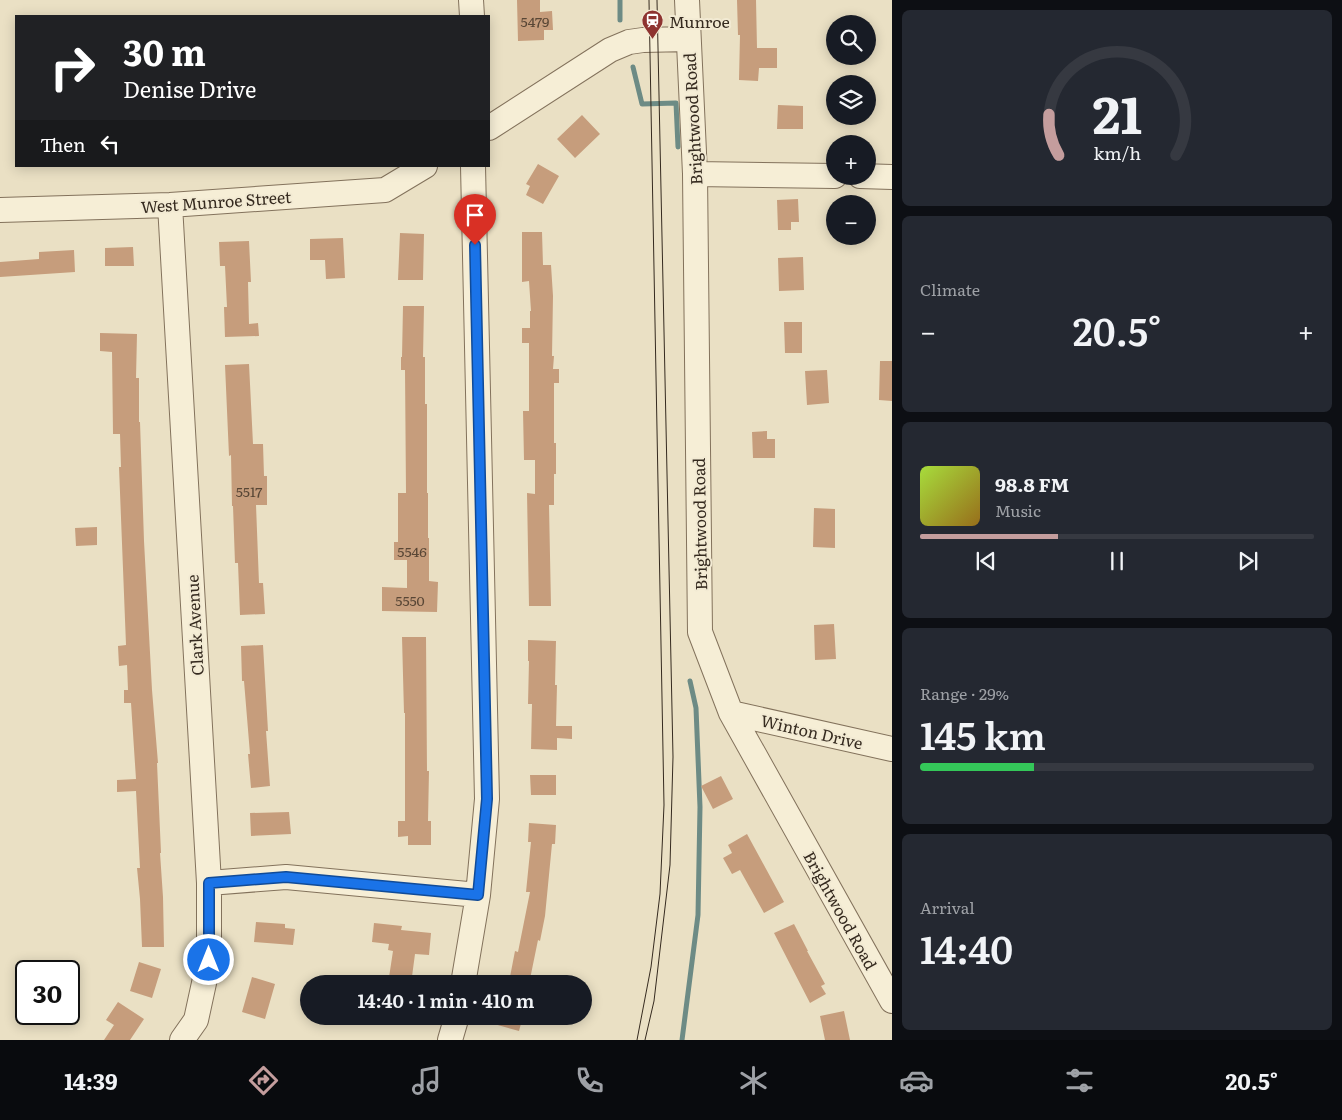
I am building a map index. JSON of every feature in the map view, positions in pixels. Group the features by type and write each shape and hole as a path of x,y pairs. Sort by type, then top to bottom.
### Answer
{"street":[{"path":"471,0 472,15"},
{"name":"Brightwood Road","path":"687,0 695,174 700,632 731,713 892,1001"},
{"path":"490,127 610,50 628,42 688,39"},
{"name":"West Munroe Street","path":"0,210 170,205 385,190 424,167"},
{"path":"465,975 478,895 487,799 473,167"},
{"path":"695,174 826,176"},
{"path":"876,176 892,177"},
{"name":"Clark Avenue","path":"170,205 209,883 209,960 196,1020 182,1040"},
{"name":"Winton Drive","path":"731,713 892,749"},
{"path":"209,883 286,877 478,895"},
{"path":"450,1040 454,1025"}],"building":[{"path":"517,0 540,0 540,12 552,11 553,30 544,30 544,40 518,41"},
{"path":"737,0 756,0 757,48 777,48 777,68 759,68 758,81 739,80 740,35 738,35"},
{"path":"778,105 803,106 803,129 777,129"},
{"path":"582,115 600,134 575,158 557,139"},
{"path":"538,164 559,176 543,204 526,195 530,186 526,184"},
{"path":"798,199 799,222 791,222 791,230 778,230 777,200"},
{"path":"522,232 542,232 543,265 551,265 553,296 552,356 554,356 553,369 559,369 559,383 554,383 556,474 554,474 554,505 549,505 551,606 529,606 527,493 535,494 535,460 524,460 523,411 529,411 529,343 522,343 522,328 530,328 531,311 529,281 522,282"},
{"path":"400,233 424,234 423,280 398,280"},
{"path":"343,238 345,278 326,279 325,260 310,260 310,239"},
{"path":"249,241 251,282 248,282 249,324 258,323 259,336 225,337 224,307 227,307 225,266 220,266 219,242"},
{"path":"133,247 134,266 105,266 105,248"},
{"path":"74,250 75,272 0,277 0,262 39,259 39,252"},
{"path":"803,257 804,290 779,291 778,258"},
{"path":"403,306 424,306 423,357 425,357 425,404 427,404 429,581 438,582 437,612 382,611 382,587 407,588 407,560 394,560 394,542 398,542 398,493 406,493 405,370 401,370"},
{"path":"784,322 802,322 802,353 785,353"},
{"path":"100,333 137,334 136,378 139,378 144,541 158,763 164,947 142,947 137,868 140,868 136,791 117,792 117,780 136,779 131,703 124,703 124,690 128,690 127,665 119,666 118,646 126,645 119,467 121,467 120,434 113,434 112,352 100,351"},
{"path":"880,361 892,361 892,401 879,400"},
{"path":"249,364 253,444 263,444 264,476 267,476 267,505 256,505 259,583 263,583 265,614 240,615 238,563 235,563 225,365"},
{"path":"827,370 829,403 807,405 805,371"},
{"path":"767,431 767,439 775,439 775,458 753,458 752,432"},
{"path":"814,508 835,509 835,548 813,547"},
{"path":"97,527 97,545 76,546 75,528"},
{"path":"834,624 836,659 815,660 814,625"},
{"path":"402,637 426,637 427,771 429,771 428,821 431,821 431,845 408,845 408,836 398,837 398,821 405,821 405,713"},
{"path":"528,640 556,641 556,726 572,726 572,739 557,738 557,750 531,749 532,704 528,704"},
{"path":"263,645 270,786 251,788 241,646"},
{"path":"530,775 556,775 556,795 531,795"},
{"path":"721,776 733,799 713,809 701,786"},
{"path":"289,812 291,834 251,836 250,813"},
{"path":"529,823 556,825 555,844 552,844 545,916 531,975 510,975 515,951 518,952 530,892 526,892 531,842 528,842"},
{"path":"747,834 784,902 764,913 740,870 732,874 723,858 732,853 728,845"},
{"path":"256,922 285,924 285,928 295,929 293,945 254,942"},
{"path":"374,923 402,926 401,930 431,933 429,955 415,954 412,975 389,975 393,951 388,950 389,944 372,942"},
{"path":"794,924 825,984 821,986 826,994 810,1003 774,933"},
{"path":"139,962 161,969 152,998 130,991"},
{"path":"252,977 275,984 265,1019 242,1012"},
{"path":"118,1002 144,1019 130,1040 104,1040 114,1025 106,1020"},
{"path":"844,1011 850,1040 825,1040 820,1016"},
{"path":"498,1025 521,1025 519,1031"}],"waterway":[{"path":"620,0 620,20"},
{"path":"633,67 642,104 676,103 678,147"},
{"path":"682,1040 698,915 700,807 696,708 690,681"}],"tram line":[{"path":"637,1040 651,967 660,894 664,805 649,0"},
{"path":"645,1040 654,1001 670,865 673,757 657,0"}],"place":[{"name":"Munroe","path":"653,40"}],"route":[{"path":"209,960 209,883 286,877 478,895 487,799 475,245"}]}
